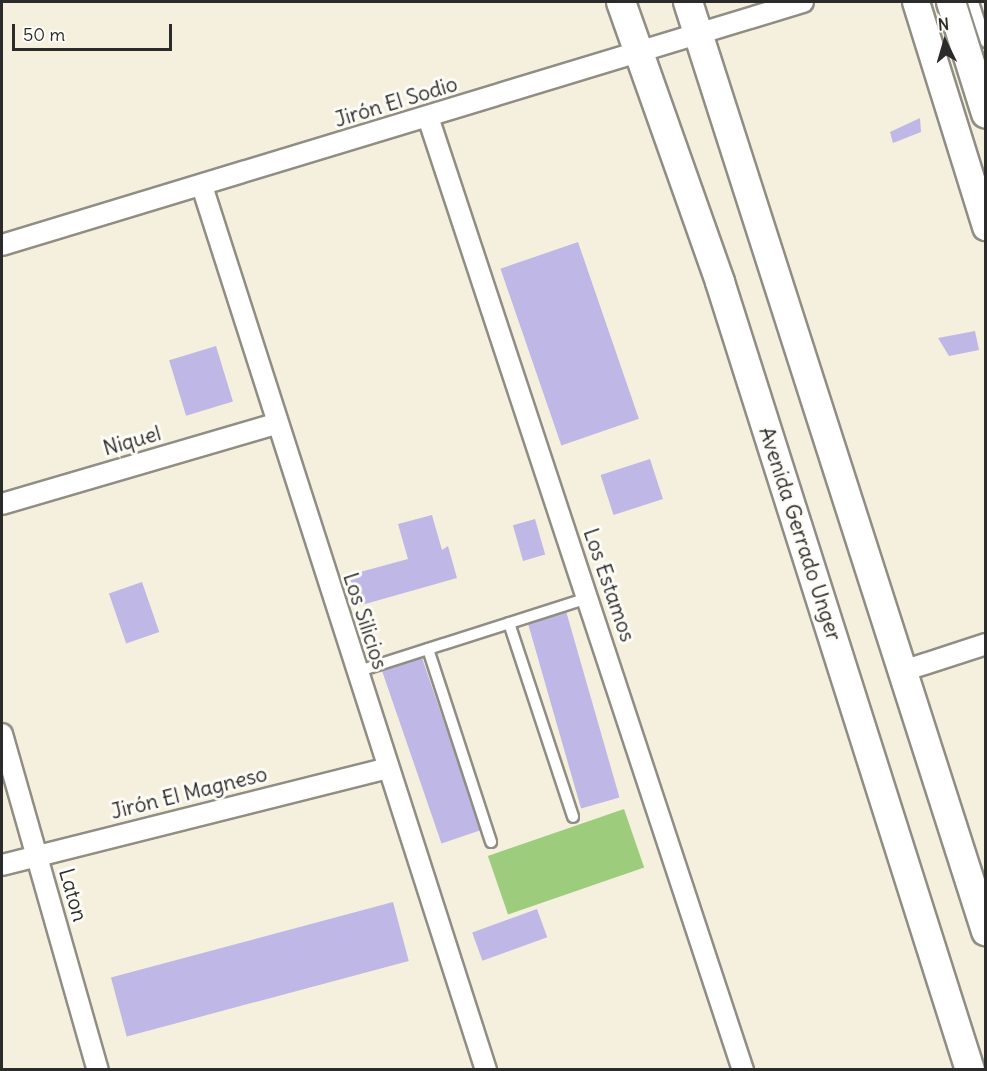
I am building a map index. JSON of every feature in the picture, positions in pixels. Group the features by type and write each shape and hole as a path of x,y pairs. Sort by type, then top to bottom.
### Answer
{"main road":[{"name":"Avenida Gerrado Unger","path":"621,2 720,282 970,1070"},
{"path":"688,2 986,931"},
{"path":"951,2 986,114"}],"street":[{"name":"Jirón El Sodio","path":"2,245 638,52 699,36 803,2"},
{"path":"916,2 986,227"},
{"name":"Los Estamos","path":"428,117 743,1070"},
{"name":"Los Silicios","path":"202,186 276,424 486,1070"},
{"name":"Niquel","path":"2,504 276,424"},
{"path":"903,671 986,644"},
{"name":"Laton","path":"2,734 98,1070"},
{"name":"Jirón El Magneso","path":"2,865 387,768"}],"lane":[{"path":"973,2 986,42"},
{"path":"356,672 588,598"},
{"path":"509,623 573,817"},
{"path":"429,649 491,842"}],"green space":[{"path":"624,809 644,868 508,915 488,856"}],"building":[{"path":"920,118 921,132 893,143 890,132"},
{"path":"578,242 639,419 561,446 500,269"},
{"path":"975,331 979,350 949,356 938,338"},
{"path":"216,346 233,401 186,416 169,360"},
{"path":"650,459 663,499 614,515 601,475"},
{"path":"432,515 442,550 448,546 457,578 358,606 349,575 408,559 398,524"},
{"path":"535,519 545,555 523,561 513,525"},
{"path":"142,582 159,632 126,644 109,593"},
{"path":"566,611 619,797 581,809 528,622"},
{"path":"421,655 481,830 442,844 381,669"},
{"path":"393,902 409,961 127,1036 111,978"},
{"path":"537,909 547,937 482,961 472,933"}]}
